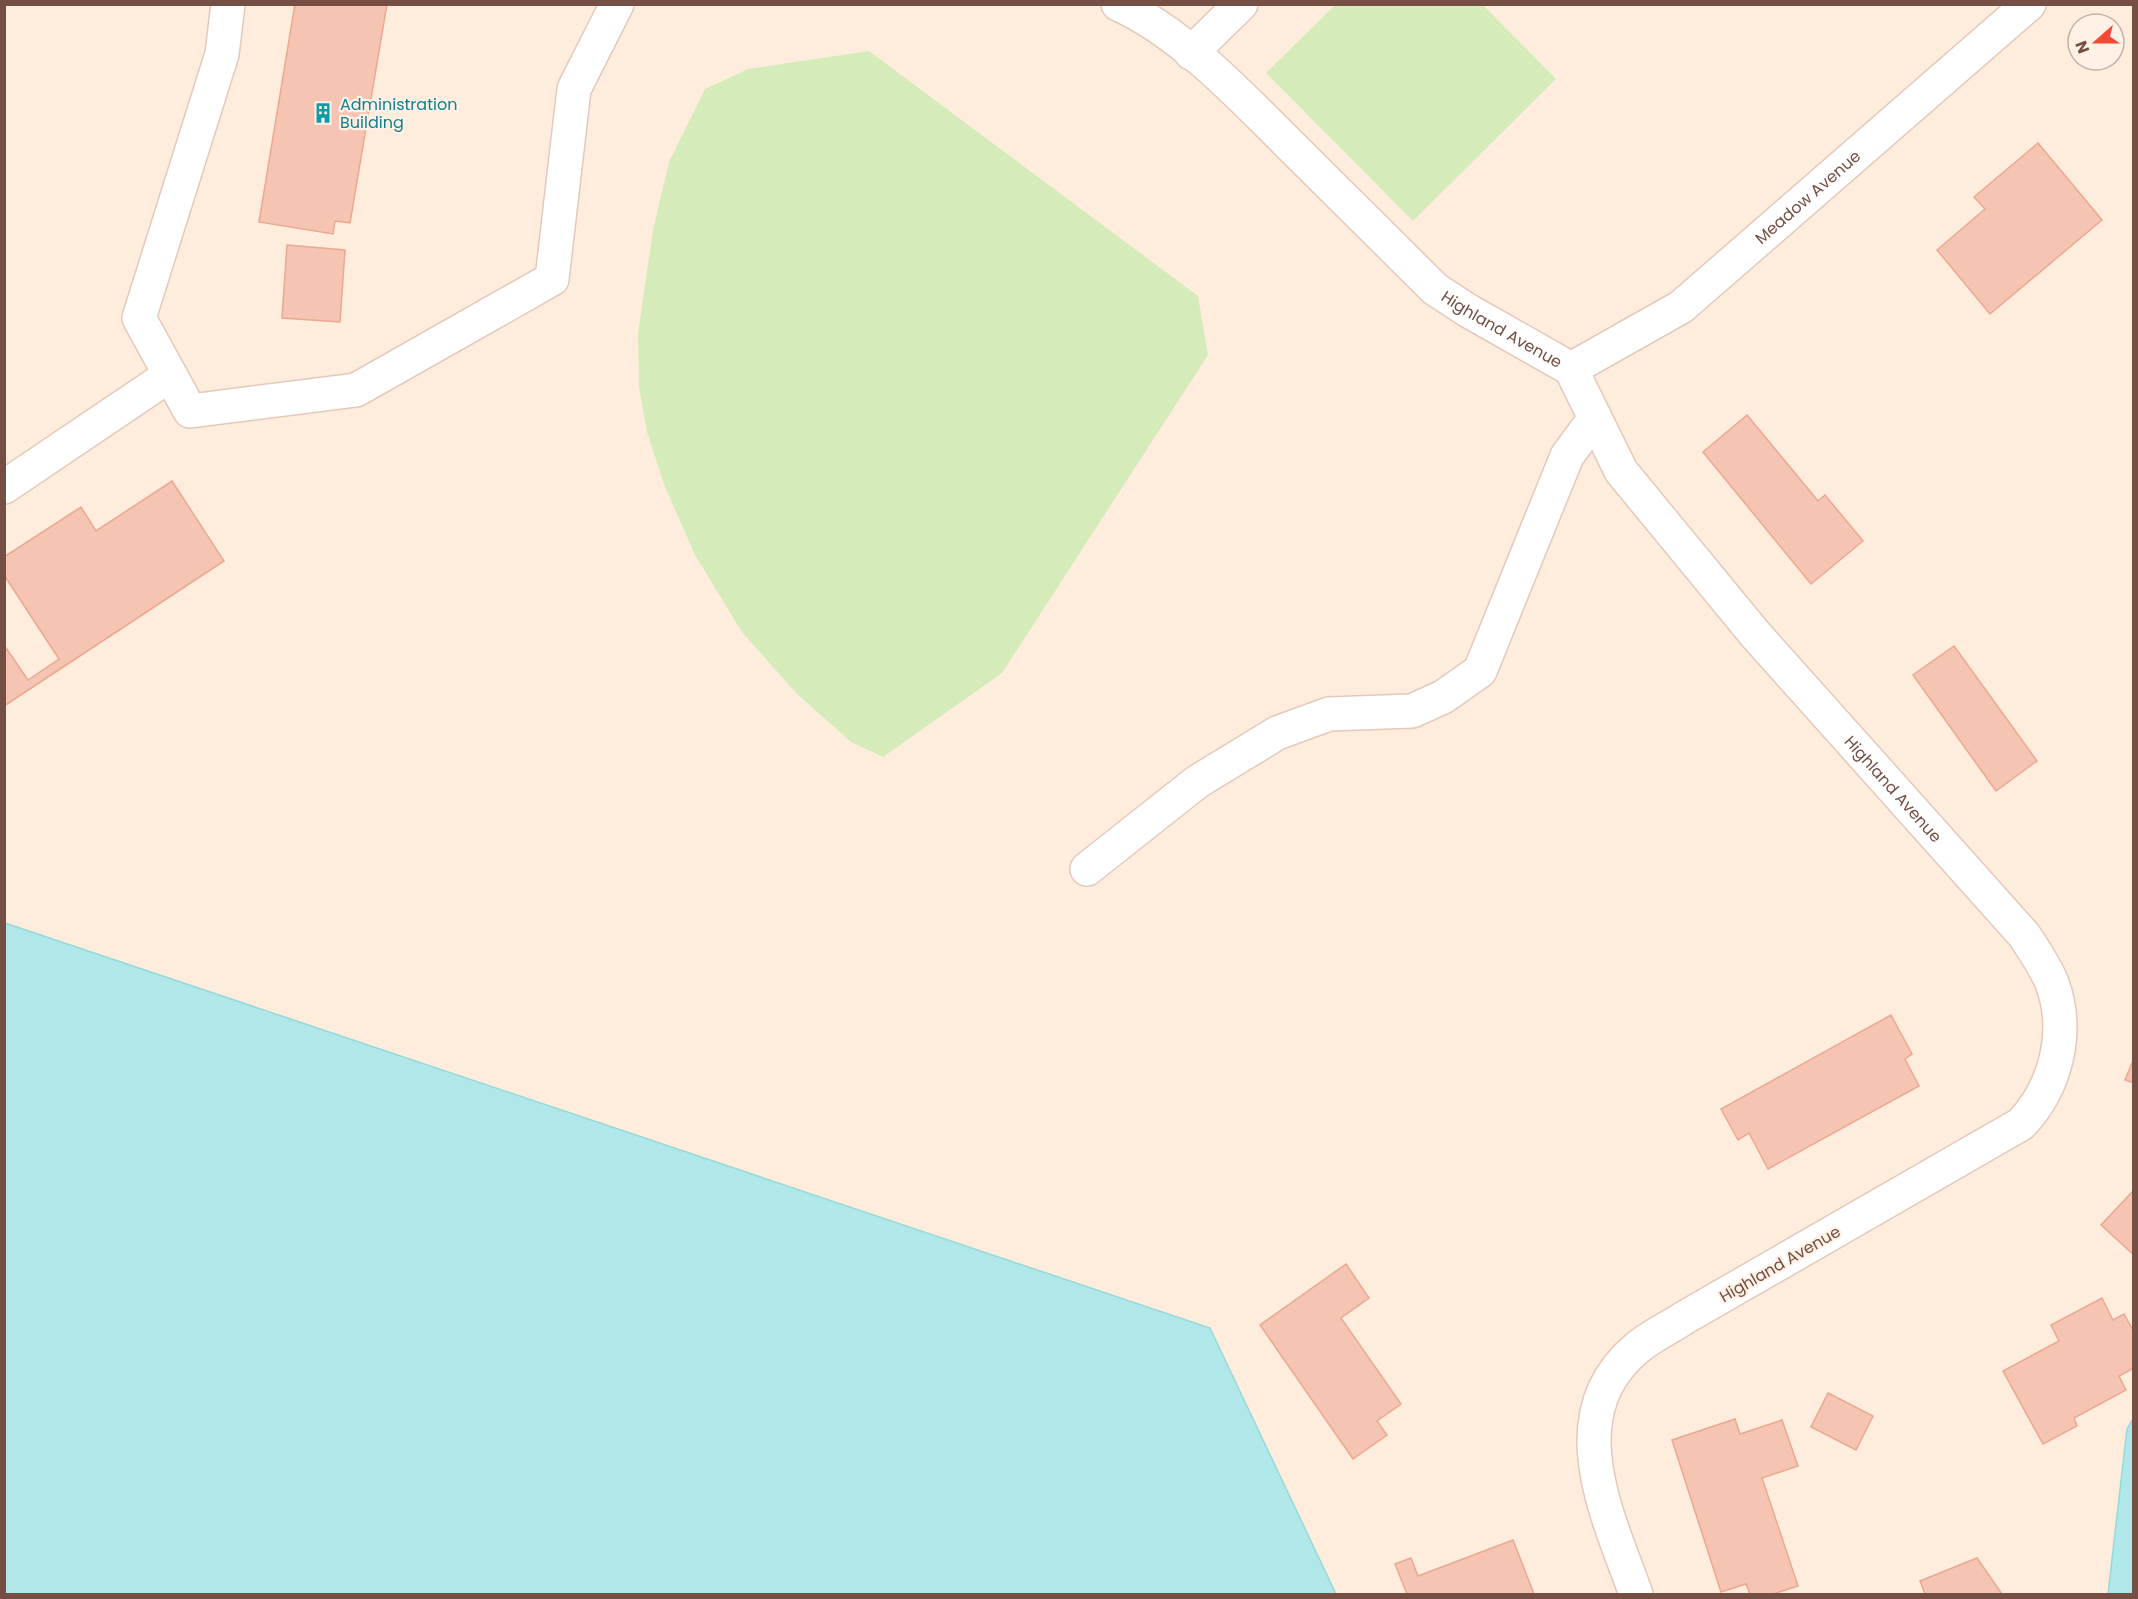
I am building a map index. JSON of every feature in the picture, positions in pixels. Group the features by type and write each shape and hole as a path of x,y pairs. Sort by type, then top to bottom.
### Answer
{"street":[{"path":"228,4 222,54 139,318 190,411 356,390 552,279 574,89 617,4"},
{"name":"Highland Avenue","path":"1118,4 1132,11 1191,52 1241,96 1435,289 1467,310 1571,369 1621,471 1755,634 2024,935 2053,985 2059,1017 2058,1057 2048,1088 2034,1110 2020,1124 1684,1318 1638,1347 1624,1360 1606,1388 1599,1409 1592,1451 1597,1484 1636,1594"},
{"path":"1191,52 1241,4"},
{"name":"Meadow Avenue","path":"1571,369 1681,307 2029,4"},
{"path":"4,487 170,375"},
{"path":"1086,868 1197,783 1277,733 1329,714 1412,711 1443,697 1480,671 1567,456 1595,418"}],"green space":[{"path":"1482,4 1556,79 1413,221 1266,73 1335,5"},
{"path":"869,51 1198,296 1208,355 1002,673 883,757 851,742 797,694 742,632 695,555 665,487 647,432 639,387 638,334 653,230 669,162 705,89 748,69"}],"water":[{"path":"5,923 1210,1328 1336,1594 5,1594"},
{"path":"2133,1419 2133,1594 2108,1594 2127,1429"}],"building":[{"name":"Administration Building","path":"295,4 387,4 350,223 335,221 333,234 259,222"},
{"path":"2038,143 2102,220 1990,314 1937,250 1985,209 1974,197"},
{"path":"287,245 345,250 340,322 282,318"},
{"path":"1747,415 1818,501 1825,495 1863,541 1811,584 1703,452"},
{"path":"172,481 224,561 4,706 4,645 28,680 59,659 4,575 4,557 81,507 96,531"},
{"path":"1954,646 2037,761 1996,791 1913,675"},
{"path":"1891,1015 1912,1054 1905,1059 1919,1086 1768,1169 1749,1133 1738,1140 1721,1109"},
{"path":"2134,1058 2134,1083 2125,1080"},
{"path":"2134,1190 2134,1255 2101,1225"},
{"path":"1346,1264 1369,1298 1341,1318 1401,1404 1377,1421 1387,1435 1353,1459 1260,1325"},
{"path":"2102,1298 2113,1320 2124,1314 2134,1332 2134,1368 2119,1376 2126,1390 2074,1418 2077,1426 2043,1444 2003,1371 2059,1341 2051,1325"},
{"path":"1828,1393 1873,1416 1856,1450 1811,1427"},
{"path":"1735,1419 1740,1434 1782,1420 1798,1466 1762,1478 1798,1586 1773,1594 1750,1594 1746,1584 1721,1592 1672,1440"},
{"path":"1513,1540 1534,1594 1407,1594 1395,1564 1411,1558 1418,1576"},
{"path":"1977,1558 2002,1594 1925,1594 1920,1581"}],"place":[{"name":"Administration Building","path":"323,113"}]}
